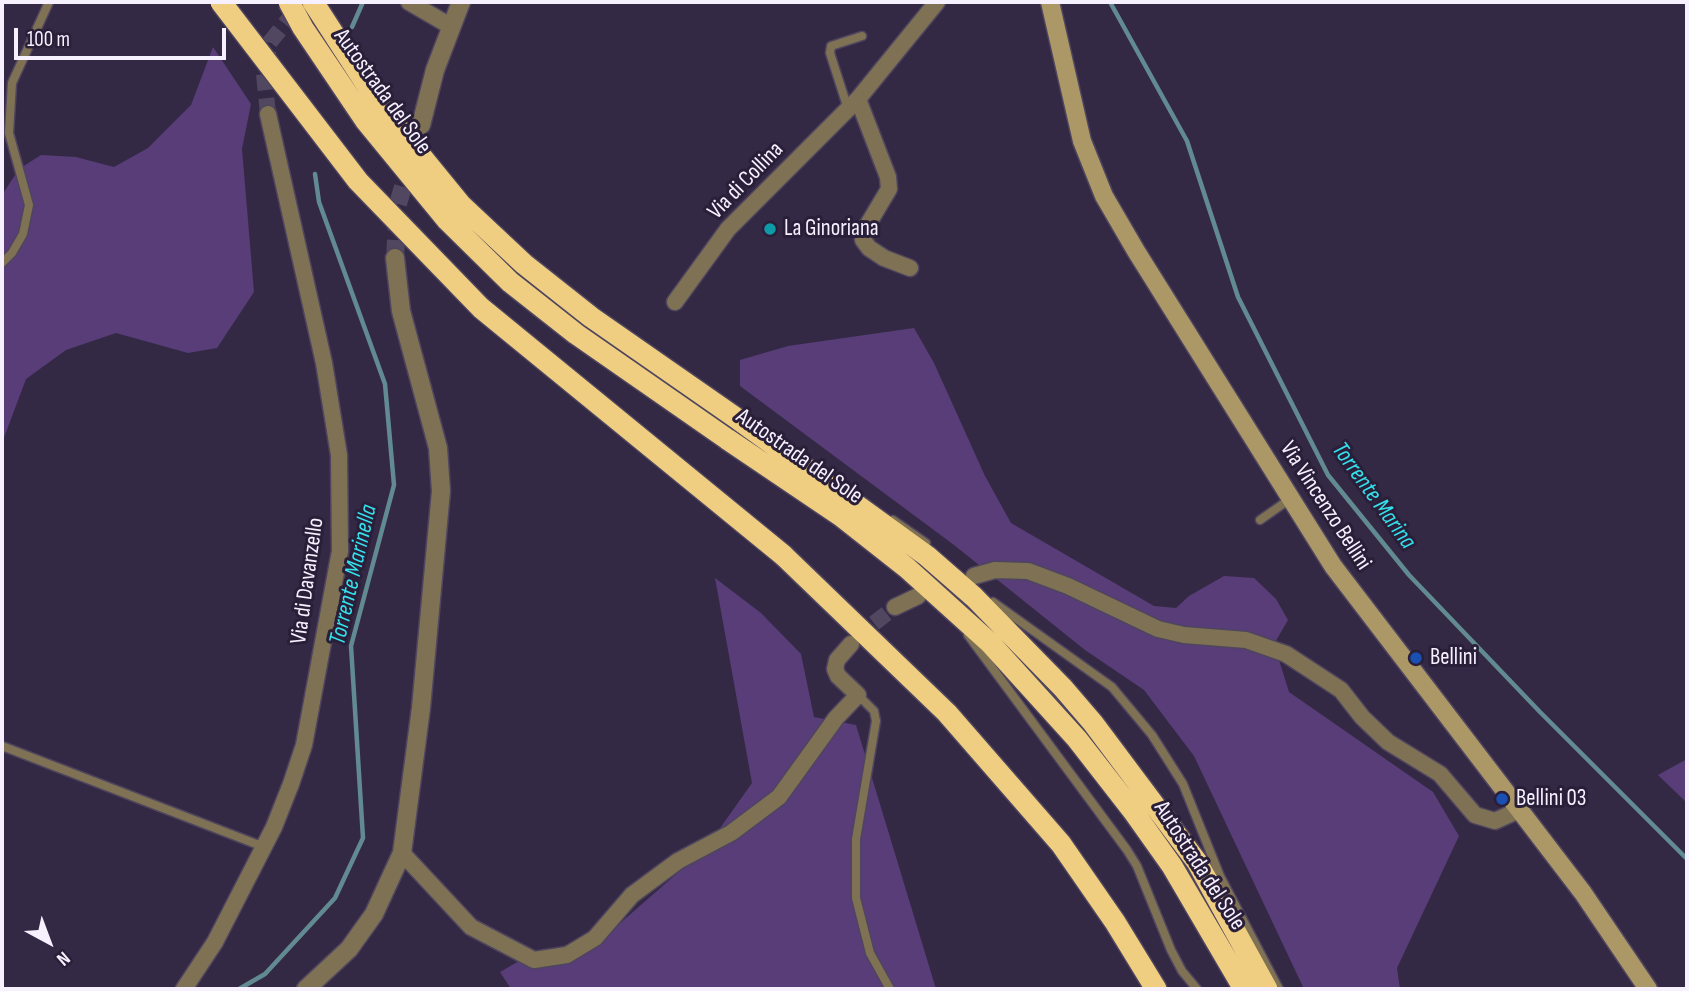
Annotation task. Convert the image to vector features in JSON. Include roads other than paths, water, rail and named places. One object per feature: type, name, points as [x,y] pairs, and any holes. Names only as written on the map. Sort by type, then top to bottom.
[{"type":"highway","points":[[221,2],[358,181],[481,308],[783,555],[947,713],[1052,834],[1115,922],[1156,989]]},
{"type":"highway","name":"Autostrada del Sole","points":[[289,2],[303,28],[365,120],[447,220],[510,282],[576,334],[841,516],[928,595],[990,643],[1133,811],[1172,866],[1244,989]]},
{"type":"highway","name":"Autostrada del Sole","points":[[313,2],[381,107],[461,205],[524,264],[591,317],[856,502],[927,556],[974,597],[1093,723],[1197,862],[1267,989]]},
{"type":"main road","name":"Via Vincenzo Bellini","points":[[1049,2],[1082,141],[1104,196],[1333,566],[1583,893],[1648,989]]},
{"type":"street","points":[[409,2],[452,27]]},
{"type":"street","points":[[421,125],[435,70],[461,2]]},
{"type":"street","name":"Via di Collina","points":[[675,302],[728,229],[853,104],[937,2]]},
{"type":"street","points":[[853,104],[888,177],[889,189],[864,231],[863,240],[869,248],[884,258],[911,268]]},
{"type":"street","name":"Via di Davanzello","points":[[184,989],[202,965],[264,847],[291,784],[304,745],[340,551],[339,455],[324,363],[268,114]]},
{"type":"street","points":[[306,989],[349,949],[374,914],[402,853],[421,708],[441,491],[438,448],[401,311],[395,258]]},
{"type":"street","points":[[974,576],[995,570],[1028,571],[1068,586],[1158,629],[1184,635],[1247,640],[1286,654],[1341,690],[1388,742],[1440,774],[1475,815],[1495,821],[1520,810]]},
{"type":"street","points":[[895,607],[928,595]]},
{"type":"street","points":[[402,853],[471,927],[534,960],[567,955],[595,938],[642,888],[678,861],[731,833],[779,797],[836,718],[858,695],[838,676],[835,668],[837,660],[850,644]]},
{"type":"lane","points":[[2,263],[12,253],[23,234],[29,205],[9,133],[11,84],[49,2]]},
{"type":"lane","points":[[853,104],[830,53],[831,46],[862,36]]},
{"type":"lane","points":[[1260,520],[1290,499]]},
{"type":"lane","points":[[856,502],[906,527],[1006,614],[1083,664],[1125,699],[1169,758],[1183,785],[1220,876],[1279,989]]},
{"type":"lane","points":[[928,595],[1127,850],[1137,866],[1171,950],[1182,971],[1197,989]]},
{"type":"lane","points":[[858,695],[874,711],[876,721],[856,839],[856,898],[870,953],[890,989]]},
{"type":"lane","points":[[2,746],[264,847]]},
{"type":"waterway","name":"Torrente Marinella","points":[[352,27],[363,2]]},
{"type":"waterway","name":"Torrente Marina","points":[[1110,2],[1187,141],[1238,297],[1328,475],[1409,575],[1540,712],[1687,859]]},
{"type":"waterway","name":"Torrente Marinella","points":[[239,989],[265,974],[335,898],[363,838],[351,646],[394,485],[385,384],[319,202],[315,174]]},
{"type":"tunnel","points":[[268,114],[264,74],[270,42],[301,4]]},
{"type":"tunnel","points":[[395,258],[398,204],[421,125]]},
{"type":"tunnel","points":[[855,638],[895,607]]},
{"type":"place","name":"La Ginoriana","points":[[770,229]]},
{"type":"place","name":"Bellini","points":[[1416,658]]},
{"type":"place","name":"Bellini 03","points":[[1502,799]]}]
